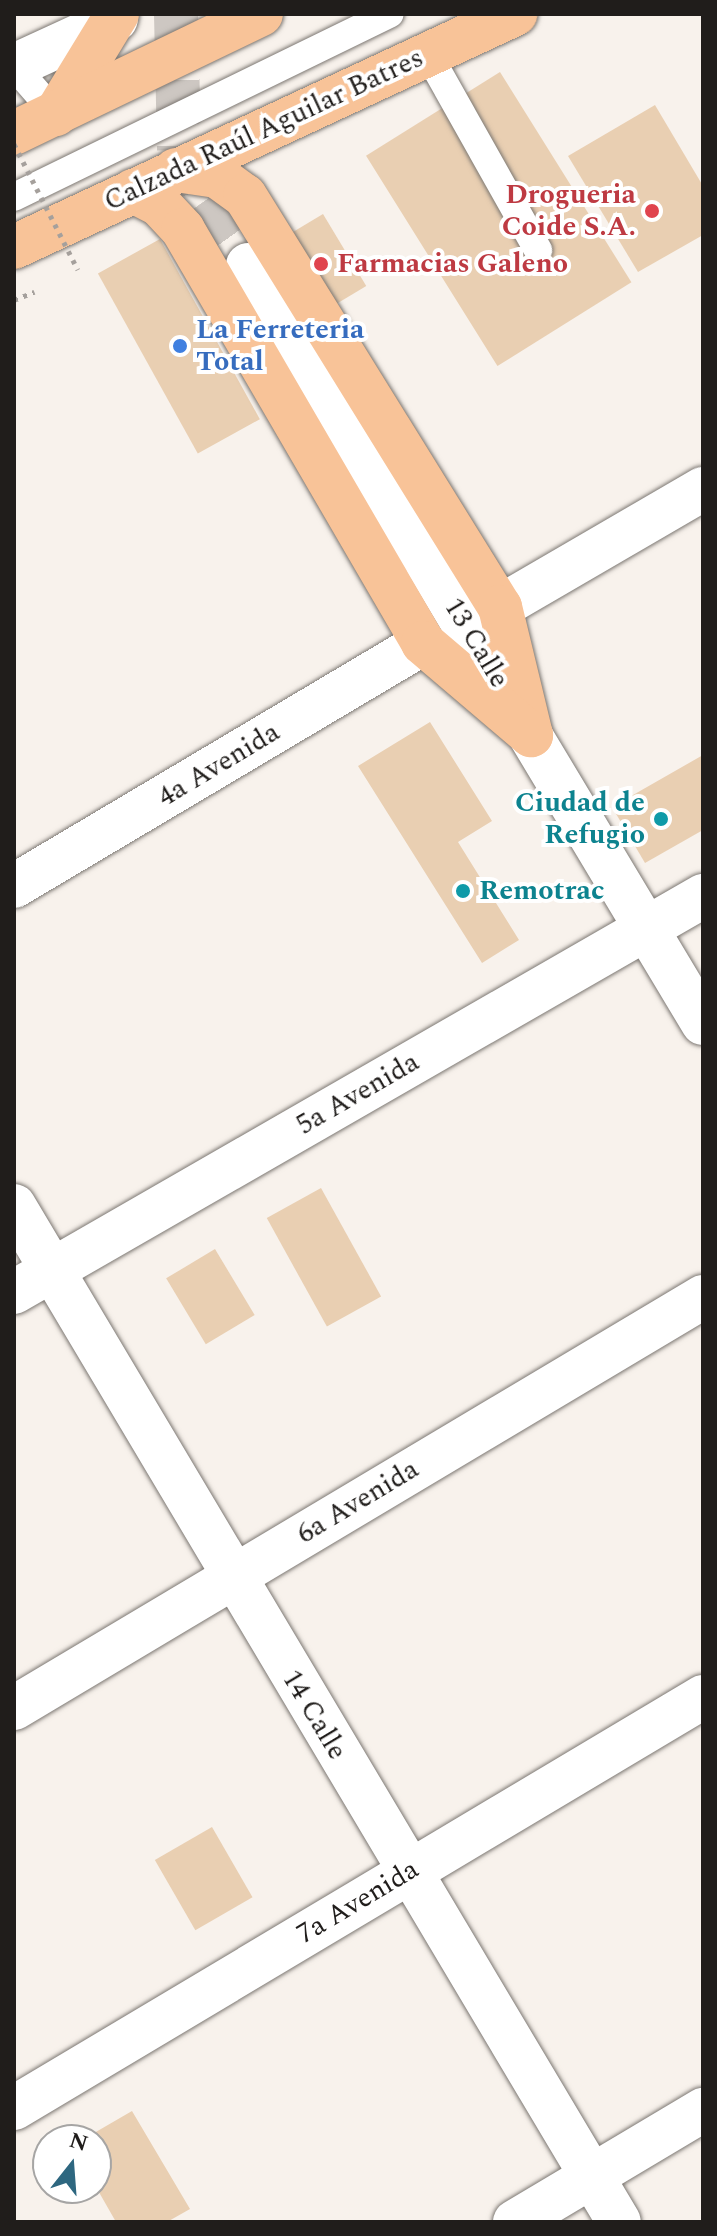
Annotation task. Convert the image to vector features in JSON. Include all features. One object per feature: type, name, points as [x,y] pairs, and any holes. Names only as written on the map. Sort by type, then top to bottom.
[{"type":"highway","points":[[14,133],[261,14]]},
{"type":"highway","name":"Calzada Raúl Aguilar Batres","points":[[14,247],[515,14]]},
{"type":"highway","points":[[56,114],[116,16]]},
{"type":"highway","points":[[176,170],[217,176],[245,196],[500,607],[531,735]]},
{"type":"highway","points":[[133,191],[159,204],[183,230],[423,643],[531,735]]},
{"type":"street","points":[[14,66],[116,16]]},
{"type":"street","name":"13 Calle","points":[[248,265],[703,1023]]},
{"type":"street","points":[[500,607],[703,489]]},
{"type":"street","name":"4a Avenida","points":[[14,886],[423,643]]},
{"type":"street","name":"5a Avenida","points":[[14,1292],[703,896]]},
{"type":"street","name":"14 Calle","points":[[14,1206],[407,1873],[619,2222]]},
{"type":"street","name":"6a Avenida","points":[[14,1708],[703,1297]]},
{"type":"street","name":"7a Avenida","points":[[14,2108],[703,1697]]},
{"type":"street","points":[[515,2222],[703,2110]]},
{"type":"lane","points":[[14,197],[390,14]]},
{"type":"lane","points":[[428,54],[538,250]]},
{"type":"lane","points":[[14,66],[56,114]]},
{"type":"path","points":[[14,144],[78,270]]},
{"type":"building","points":[[500,72],[631,282],[497,366],[366,156]]},
{"type":"building","name":"Drogueria Coide S.A.","points":[[655,105],[703,186],[703,235],[638,272],[568,156]]},
{"type":"building","name":"Farmacias Galeno","points":[[323,214],[366,286],[319,314],[276,242]]},
{"type":"building","name":"La Ferreteria Total","points":[[160,239],[260,419],[198,454],[98,273]]},
{"type":"building","name":"Remotrac","points":[[430,722],[492,821],[458,842],[519,940],[482,963],[358,766]]},
{"type":"building","name":"Ciudad de Refugio","points":[[703,755],[703,830],[645,863],[612,807]]},
{"type":"building","points":[[321,1188],[381,1296],[327,1327],[267,1218]]},
{"type":"building","points":[[215,1249],[255,1315],[206,1344],[166,1278]]},
{"type":"building","points":[[212,1827],[252,1897],[195,1930],[155,1860]]},
{"type":"building","points":[[132,2111],[190,2209],[167,2222],[116,2222],[106,2204],[112,2204],[112,2124],[110,2124]]},
{"type":"tunnel","points":[[176,14],[179,150],[203,202],[248,265]]},
{"type":"place","name":"Drogueria Coide S.A.","points":[[652,211]]},
{"type":"place","name":"Farmacias Galeno","points":[[321,264]]},
{"type":"place","name":"La Ferreteria Total","points":[[180,346]]},
{"type":"place","name":"Ciudad de Refugio","points":[[661,819]]},
{"type":"place","name":"Remotrac","points":[[463,891]]}]
